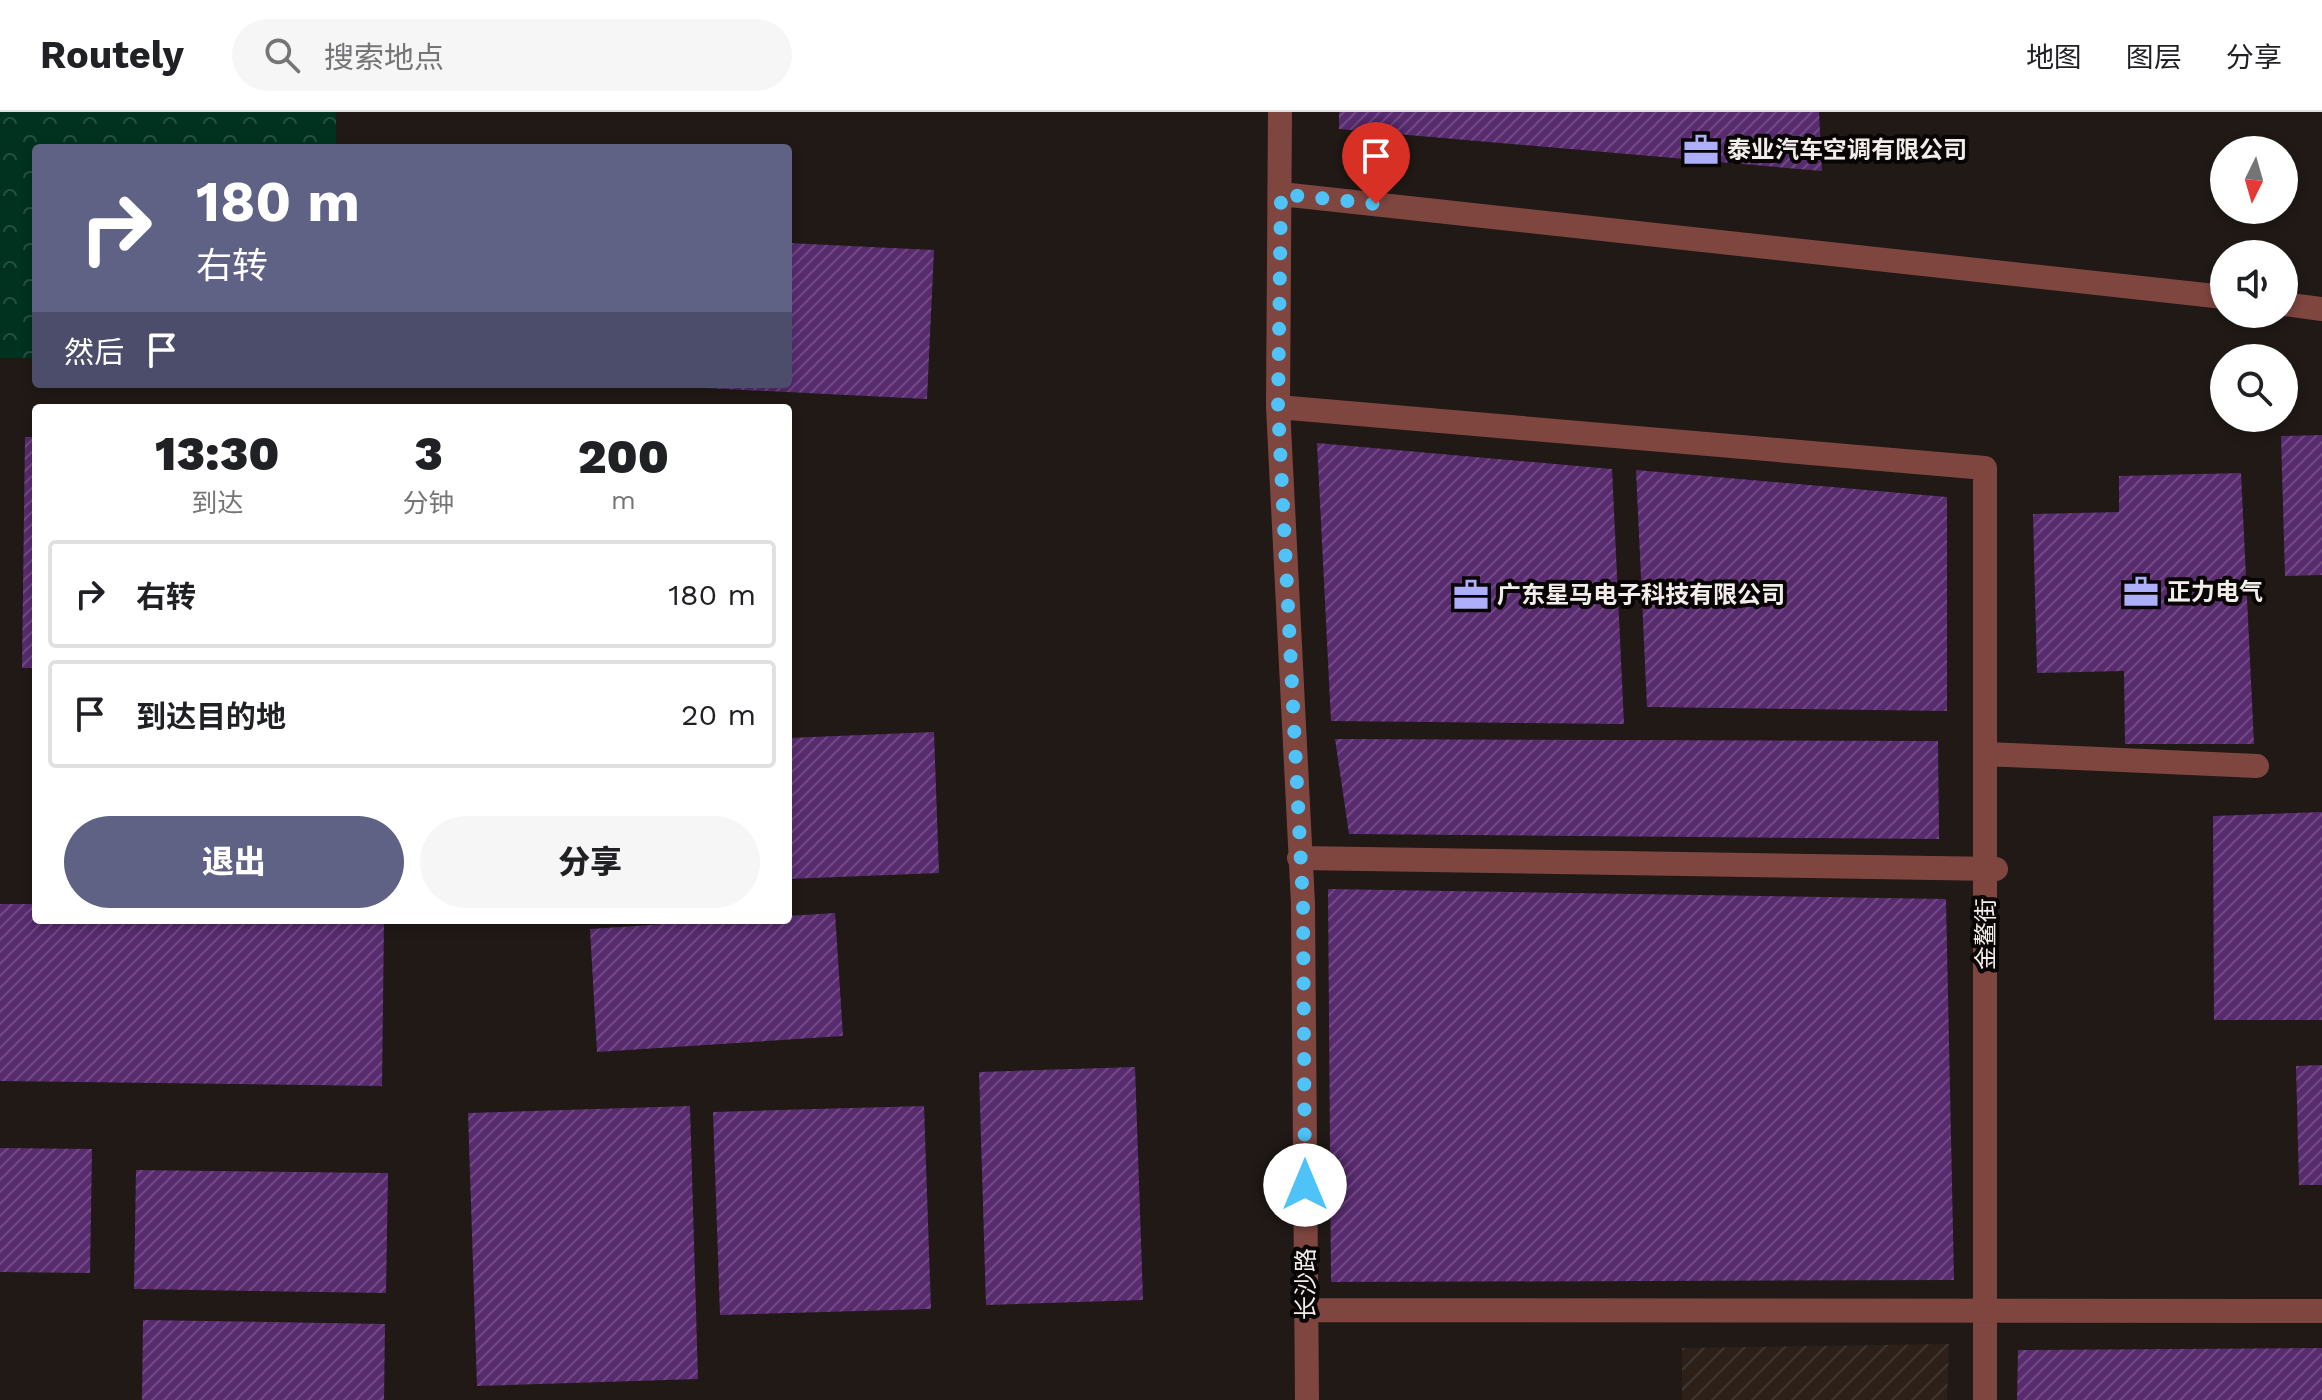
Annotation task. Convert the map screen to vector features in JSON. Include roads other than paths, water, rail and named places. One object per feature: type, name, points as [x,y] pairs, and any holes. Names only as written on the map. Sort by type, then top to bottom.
[{"type":"street","name":"长沙路","points":[[1280,112],[1278,407],[1303,904],[1307,1400]]},
{"type":"street","points":[[1281,194],[2210,295]]},
{"type":"street","points":[[2298,306],[2322,309]]},
{"type":"street","name":"金鳌街","points":[[1278,407],[1985,468],[1985,1400]]},
{"type":"street","points":[[1986,754],[2257,766]]},
{"type":"street","points":[[1299,858],[1996,869]]},
{"type":"street","points":[[1306,1310],[2322,1311]]},
{"type":"place","name":"泰业汽车空调有限公司","points":[[1701,150]]},
{"type":"place","name":"正力电气","points":[[2141,592]]},
{"type":"place","name":"广东星马电子科技有限公司","points":[[1471,595]]}]
